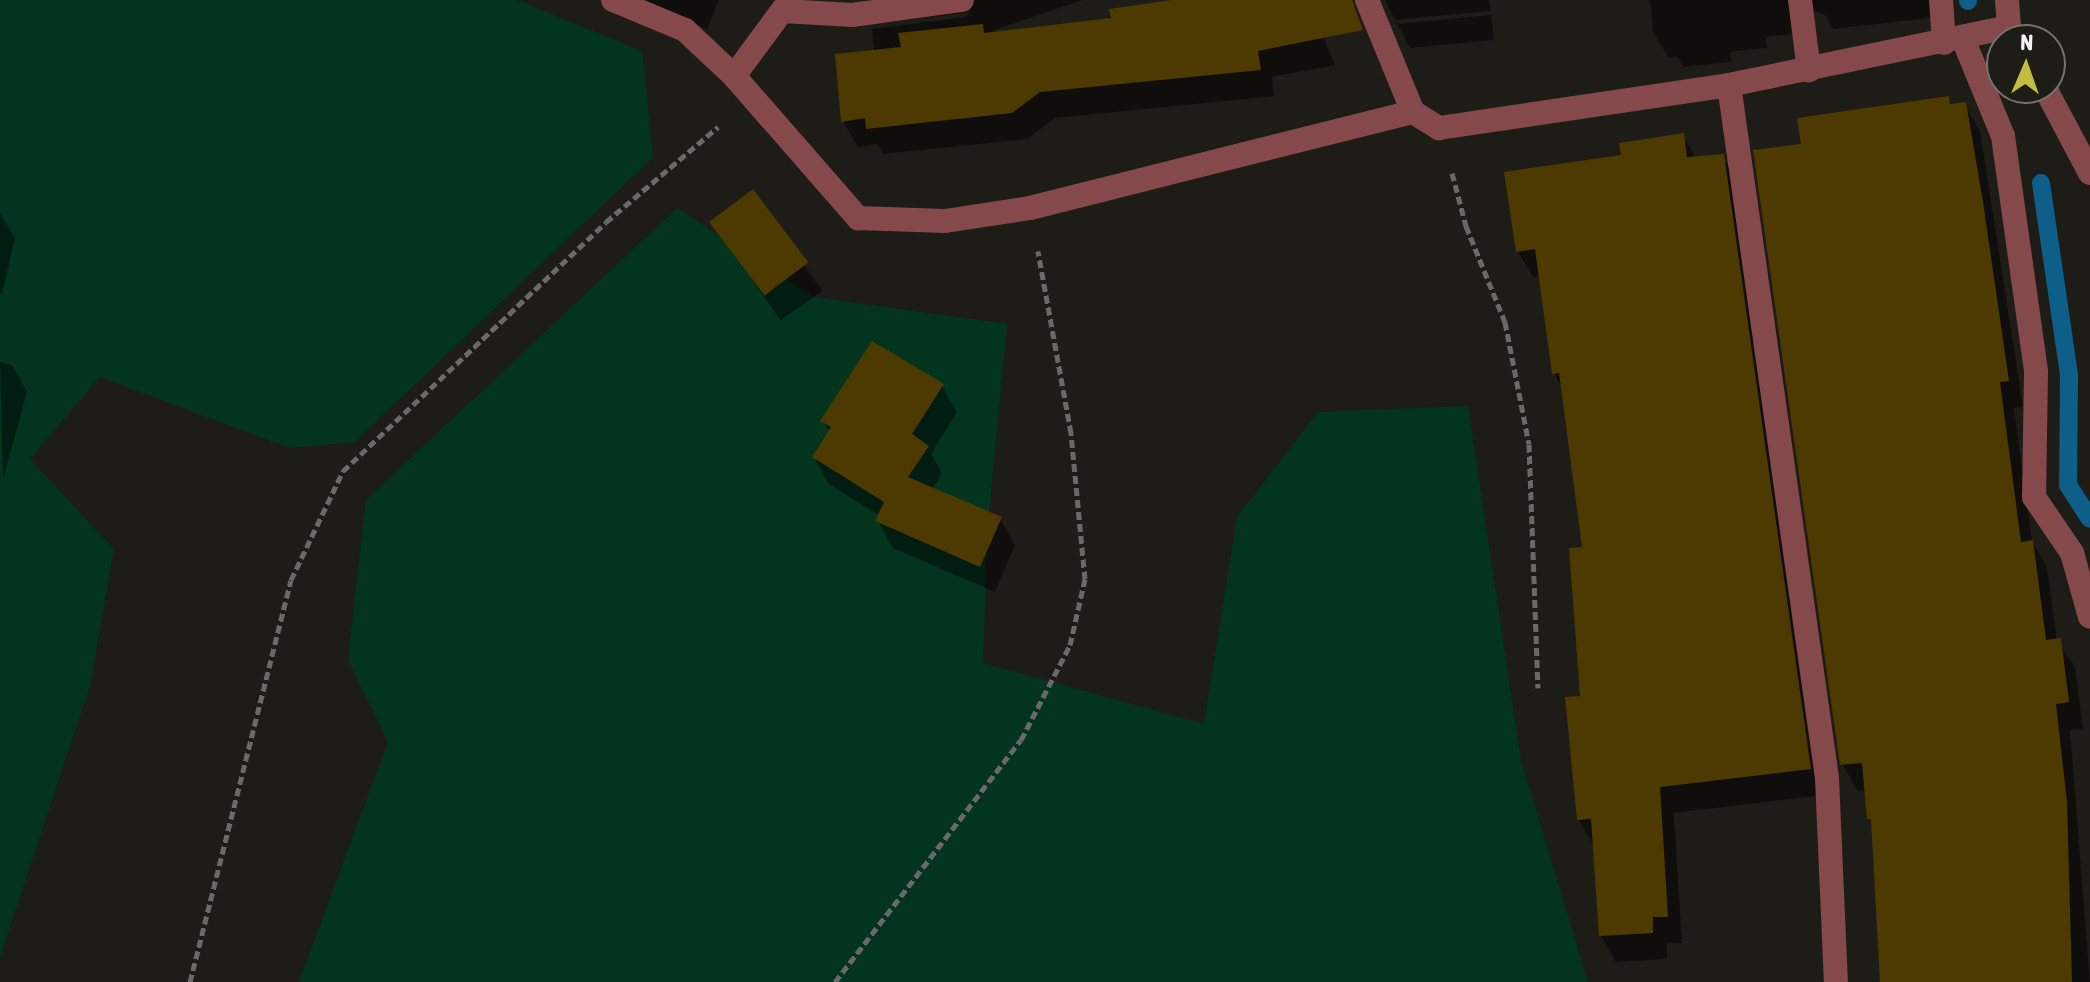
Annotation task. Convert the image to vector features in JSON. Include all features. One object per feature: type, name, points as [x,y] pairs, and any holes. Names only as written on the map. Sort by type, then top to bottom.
[{"type":"street","points":[[613,0],[685,30],[734,76],[858,218],[945,221],[1030,208],[1413,112]]},
{"type":"street","points":[[734,76],[787,5],[852,15],[962,0]]},
{"type":"street","points":[[1367,0],[1413,112],[1439,128],[1729,85],[1986,37]]},
{"type":"street","points":[[1800,0],[1809,70]]},
{"type":"street","points":[[1941,0],[1954,41],[2003,136],[2036,372],[2034,497],[2072,553],[2090,617]]},
{"type":"street","points":[[2007,0],[2011,24]]},
{"type":"street","points":[[1729,85],[1827,778],[1836,982]]},
{"type":"street","points":[[2055,104],[2089,162],[2090,173]]},
{"type":"path","points":[[190,982],[291,580],[343,471],[606,222],[752,98]]},
{"type":"path","points":[[1439,128],[1466,226],[1505,322],[1529,444],[1538,688]]},
{"type":"path","points":[[835,982],[1021,740],[1070,645],[1085,579],[1071,433],[1030,208]]},
{"type":"green space","points":[[0,0],[517,0],[642,51],[653,157],[355,442],[289,448],[100,377],[30,459],[114,549],[90,686],[0,957]]},
{"type":"green space","points":[[677,208],[814,297],[1007,324],[987,534],[983,663],[1204,724],[1237,517],[1318,412],[1468,406],[1521,761],[1588,982],[299,982],[388,742],[348,660],[366,500]]},
{"type":"building","points":[[1172,0],[1352,0],[1363,30],[1258,51],[1261,70],[1040,92],[1012,113],[866,129],[865,118],[841,122],[835,54],[901,47],[898,33],[983,24],[984,33],[1111,18],[1109,9]]},
{"type":"building","points":[[1949,96],[1950,104],[1966,102],[1983,202],[2009,381],[2000,382],[2021,542],[2033,540],[2046,640],[2061,638],[2069,702],[2056,704],[2067,802],[2072,982],[1880,982],[1871,819],[1867,819],[1862,763],[1840,765],[1753,150],[1801,144],[1797,118]]},
{"type":"building","points":[[1684,133],[1687,157],[1724,154],[1811,769],[1660,787],[1668,917],[1653,917],[1653,933],[1599,936],[1591,819],[1577,820],[1565,697],[1580,696],[1569,548],[1582,547],[1559,373],[1552,374],[1535,249],[1516,252],[1504,172],[1621,155],[1619,143]]},
{"type":"building","points":[[753,189],[808,262],[764,296],[709,222]]},
{"type":"building","points":[[872,341],[944,384],[912,434],[929,446],[908,477],[1002,517],[980,567],[875,521],[884,502],[812,457],[831,427],[820,421]]},
{"type":"waterway","points":[[2041,183],[2069,374],[2068,485],[2090,519]]}]
